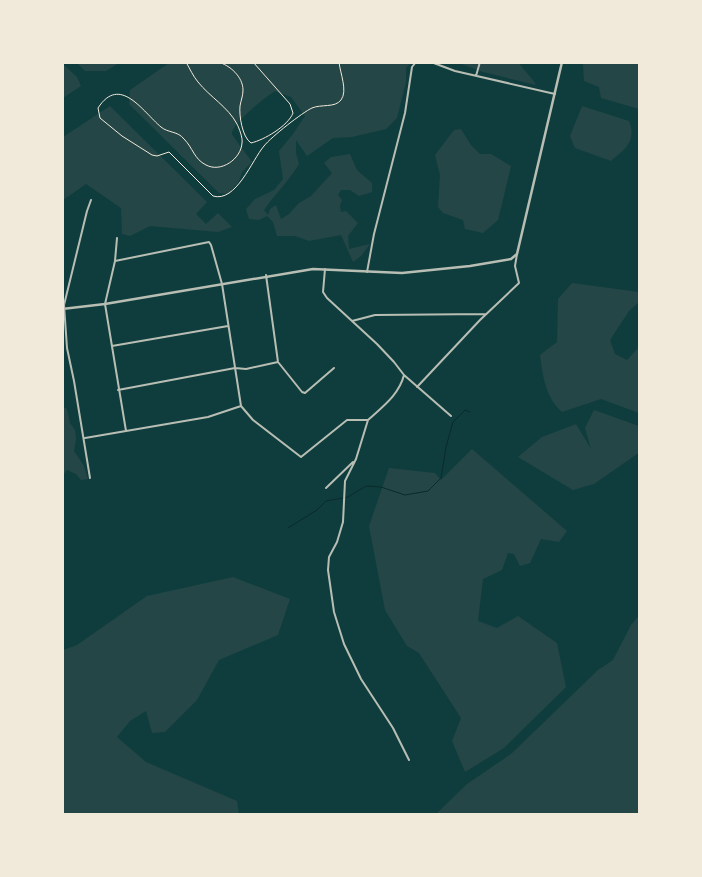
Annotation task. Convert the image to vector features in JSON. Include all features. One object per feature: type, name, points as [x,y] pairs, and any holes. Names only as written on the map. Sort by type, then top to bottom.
[{"type":"street","points":[[367,272],[374,234],[404,113],[412,67],[416,62]]},
{"type":"street","points":[[431,62],[455,71],[555,94]]},
{"type":"street","points":[[476,76],[480,62]]},
{"type":"street","points":[[417,387],[519,282],[516,266],[517,254],[562,62]]},
{"type":"street","points":[[90,478],[66,348],[64,305],[91,200]]},
{"type":"street","points":[[117,238],[115,261],[105,304],[126,431]]},
{"type":"street","points":[[115,261],[209,242],[222,284],[241,406],[252,420],[301,457],[347,420],[368,420]]},
{"type":"street","points":[[64,310],[313,269],[402,273],[470,266],[511,259],[517,254]]},
{"type":"street","points":[[325,269],[323,292],[333,306],[352,320],[394,362],[404,375],[451,416]]},
{"type":"street","points":[[266,276],[278,362],[302,392],[305,392],[334,368]]},
{"type":"street","points":[[352,320],[375,315],[486,314]]},
{"type":"street","points":[[112,346],[228,326]]},
{"type":"street","points":[[118,390],[235,368],[246,369],[278,362]]},
{"type":"street","points":[[404,375],[402,384],[397,392],[368,420],[356,459],[345,481],[343,522],[337,542],[329,557],[328,570],[334,612],[344,644],[361,679],[393,728],[409,760]]},
{"type":"street","points":[[84,438],[208,417],[241,406]]},
{"type":"street","points":[[326,488],[356,459]]},
{"type":"path","points":[[186,62],[198,83],[220,103],[237,124],[242,142],[239,153],[231,162],[220,167],[204,164],[194,156],[183,137],[161,126],[132,99],[122,94],[111,96],[102,103],[98,108],[100,118],[122,136],[152,155],[157,156],[169,152],[214,196],[220,198],[231,192],[265,145],[317,106],[339,102],[344,93],[339,62]]},
{"type":"path","points":[[218,62],[230,67],[238,76],[243,87],[240,106],[241,115],[245,137],[251,143],[269,136],[290,120],[293,113],[290,104],[253,62]]},
{"type":"shaded area","points":[[62,63],[77,77],[81,86],[63,98]]},
{"type":"shaded area","points":[[77,63],[119,63],[106,71],[85,71]]},
{"type":"shaded area","points":[[169,63],[411,63],[406,68],[406,82],[397,118],[386,129],[352,137],[333,138],[307,156],[296,140],[296,153],[299,164],[264,210],[268,215],[270,209],[276,205],[281,219],[289,214],[299,203],[311,196],[332,173],[324,163],[331,157],[350,154],[357,170],[372,183],[372,192],[359,196],[350,190],[341,190],[338,195],[342,200],[341,212],[346,211],[358,223],[348,236],[349,249],[370,244],[361,256],[353,262],[341,235],[309,241],[295,236],[277,236],[273,222],[267,216],[259,220],[249,219],[246,209],[255,199],[274,190],[283,179],[279,151],[305,116],[291,97],[275,91],[250,111],[233,129],[232,134],[252,162],[242,172],[239,181],[229,194],[219,193],[129,104],[130,90]]},
{"type":"shaded area","points":[[459,63],[519,63],[536,85],[483,72]]},
{"type":"shaded area","points":[[583,63],[639,63],[639,109],[601,98],[599,87],[584,81]]},
{"type":"shaded area","points":[[110,106],[207,202],[196,214],[206,224],[218,213],[232,227],[218,232],[150,226],[130,236],[122,234],[121,208],[86,184],[63,200],[63,137]]},
{"type":"shaded area","points":[[582,106],[629,121],[632,134],[631,139],[625,148],[611,161],[575,148],[570,136]]},
{"type":"shaded area","points":[[461,129],[471,145],[480,154],[491,154],[511,166],[498,220],[483,233],[465,229],[463,220],[443,213],[438,207],[440,175],[435,155],[454,130]]},
{"type":"shaded area","points":[[572,283],[639,292],[639,302],[629,311],[610,340],[615,354],[627,360],[639,347],[639,413],[601,399],[562,412],[548,393],[540,355],[557,342],[558,299]]},
{"type":"shaded area","points":[[63,407],[67,409],[70,423],[75,430],[74,451],[84,466],[88,479],[81,480],[76,474],[67,470],[63,475]]},
{"type":"shaded area","points":[[594,410],[639,426],[640,452],[594,484],[573,490],[518,457],[542,437],[576,424],[591,449],[585,428]]},
{"type":"shaded area","points":[[472,449],[567,531],[559,542],[541,539],[530,563],[520,566],[514,554],[508,553],[502,570],[483,579],[478,621],[497,628],[518,616],[557,643],[566,687],[504,748],[465,772],[452,741],[461,718],[419,653],[407,646],[385,610],[369,526],[389,468],[435,473],[441,480]]},
{"type":"shaded area","points":[[233,577],[290,599],[278,635],[219,660],[197,700],[165,732],[152,733],[146,711],[130,721],[117,737],[146,762],[237,801],[239,814],[63,814],[63,650],[77,645],[147,596]]},
{"type":"shaded area","points":[[639,616],[639,814],[436,814],[467,784],[511,754],[598,670],[613,660],[631,625]]},
{"type":"waterway","points":[[288,528],[317,510],[326,501],[348,497],[366,486],[381,487],[405,495],[428,491],[441,478],[446,447],[453,422],[465,410],[470,412]]}]
